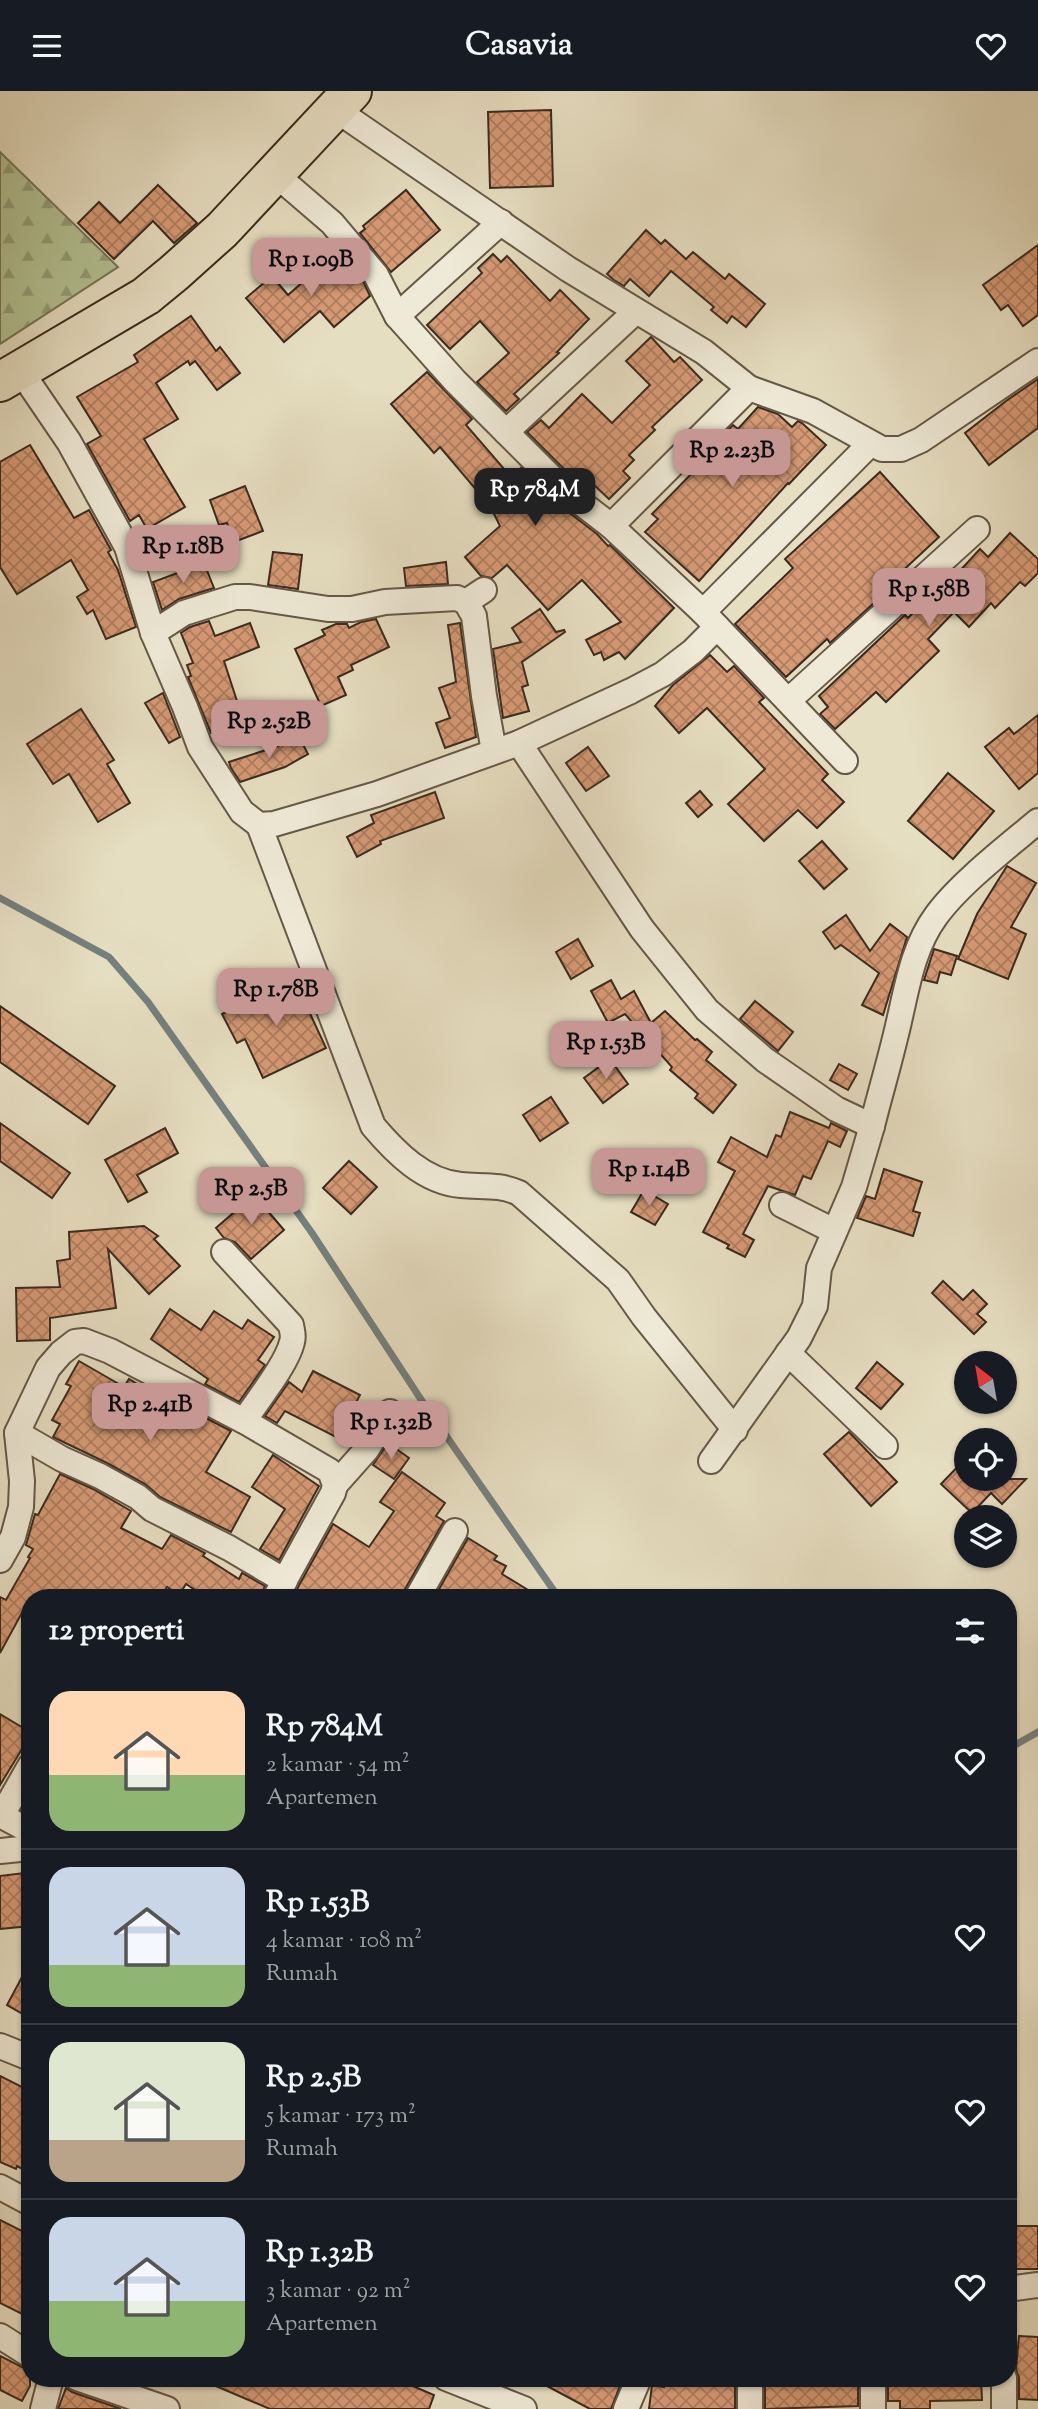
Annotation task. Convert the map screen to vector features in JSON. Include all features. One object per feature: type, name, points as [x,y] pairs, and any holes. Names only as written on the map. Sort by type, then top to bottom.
[{"type":"highway","points":[[10,376],[146,296],[222,230],[343,100]]},
{"type":"street","points":[[343,100],[501,222],[568,268],[704,352],[749,388],[813,411],[882,449],[901,449],[921,440],[1038,361]]},
{"type":"street","points":[[275,174],[332,223],[376,275],[397,316],[455,380],[563,489],[611,526],[710,620],[845,761]]},
{"type":"street","points":[[397,316],[501,222]]},
{"type":"street","points":[[506,432],[636,311]]},
{"type":"street","points":[[10,376],[69,442],[127,547],[153,633],[200,747],[217,777],[243,812],[260,825],[373,1126],[390,1146],[437,1180],[458,1185],[509,1188],[519,1193],[618,1280],[644,1317],[735,1430]]},
{"type":"street","points":[[611,526],[749,388]]},
{"type":"street","points":[[260,825],[274,824],[377,794],[519,743],[663,674],[693,651],[710,620],[870,444]]},
{"type":"street","points":[[789,700],[978,529]]},
{"type":"street","points":[[153,633],[184,613],[235,597],[328,609],[352,609],[385,602],[475,596],[474,616],[494,751]]},
{"type":"street","points":[[519,743],[642,929],[706,1010],[765,1060],[836,1109],[872,1126]]},
{"type":"street","points":[[711,1461],[788,1353],[815,1306],[819,1268],[854,1187],[912,964],[923,938],[936,916],[952,898],[1038,821]]},
{"type":"street","points":[[782,1205],[834,1231]]},
{"type":"street","points":[[224,1252],[291,1325],[293,1335],[292,1345],[280,1367],[244,1421]]},
{"type":"street","points":[[0,1560],[13,1537],[21,1507],[22,1481],[17,1433],[48,1368],[75,1342],[85,1341],[110,1351],[244,1421],[322,1465],[330,1471],[335,1485]]},
{"type":"street","points":[[788,1353],[885,1447]]},
{"type":"street","points":[[17,1433],[138,1497],[152,1509],[229,1548],[280,1589],[335,1485],[367,1449],[390,1412]]},
{"type":"street","points":[[422,1589],[455,1531]]},
{"type":"street","points":[[21,1781],[1,1815],[21,1826]]},
{"type":"street","points":[[0,1851],[21,1849]]},
{"type":"street","points":[[0,2046],[21,2054]]},
{"type":"street","points":[[0,2187],[21,2198]]},
{"type":"street","points":[[1017,2288],[1038,2285]]},
{"type":"street","points":[[0,2336],[21,2349]]},
{"type":"street","points":[[43,2409],[49,2387]]},
{"type":"street","points":[[103,2387],[167,2409]]},
{"type":"street","points":[[469,2387],[524,2409]]},
{"type":"street","points":[[626,2409],[635,2387]]},
{"type":"street","points":[[750,2387],[750,2409]]},
{"type":"street","points":[[873,2387],[873,2409]]},
{"type":"street","points":[[1004,2387],[1004,2409]]},
{"type":"green space","points":[[0,152],[118,267],[0,344]]},
{"type":"building","points":[[551,110],[553,186],[490,188],[488,112]]},
{"type":"building","points":[[158,185],[197,223],[174,243],[153,221],[114,259],[78,223],[99,202],[120,223]]},
{"type":"building","points":[[406,190],[440,230],[391,272],[360,233],[365,229],[363,226]]},
{"type":"building","points":[[646,230],[661,244],[665,240],[686,259],[693,252],[725,279],[729,274],[765,304],[746,327],[732,316],[727,323],[711,310],[714,307],[671,271],[649,296],[630,279],[624,286],[614,280],[607,274]]},
{"type":"building","points":[[1038,245],[1038,315],[1023,326],[1008,305],[1001,310],[983,285]]},
{"type":"building","points":[[337,252],[364,283],[370,296],[334,327],[320,311],[284,342],[246,298],[272,276],[288,295]]},
{"type":"building","points":[[493,254],[501,262],[507,256],[550,301],[560,290],[589,319],[557,352],[559,353],[514,394],[519,399],[506,411],[477,382],[509,353],[480,321],[450,349],[427,325],[482,273],[478,268]]},
{"type":"building","points":[[191,316],[216,351],[220,347],[240,373],[217,390],[195,361],[190,365],[188,361],[156,383],[178,419],[144,439],[185,507],[147,529],[139,515],[130,521],[87,444],[101,436],[77,397],[138,362],[134,355]]},
{"type":"building","points":[[651,337],[674,362],[680,357],[702,380],[652,427],[655,430],[629,455],[634,460],[623,471],[630,478],[609,499],[594,485],[589,490],[573,478],[527,432],[541,420],[549,428],[582,394],[612,423],[650,385],[626,361]]},
{"type":"building","points":[[427,372],[472,419],[466,425],[511,477],[521,468],[554,501],[610,545],[674,608],[625,659],[619,652],[604,660],[601,652],[594,655],[586,640],[621,622],[582,580],[548,610],[507,565],[492,578],[481,576],[465,557],[500,526],[490,506],[440,447],[434,453],[391,404]]},
{"type":"building","points":[[1038,379],[1038,428],[989,465],[965,433]]},
{"type":"building","points":[[758,407],[778,414],[792,427],[798,421],[802,423],[826,445],[699,581],[645,532],[658,519],[652,514],[703,462],[699,459],[733,425],[738,429]]},
{"type":"building","points":[[30,445],[74,518],[89,510],[111,550],[108,552],[118,570],[136,627],[106,639],[93,610],[87,614],[77,597],[88,590],[71,560],[17,594],[0,567],[0,462]]},
{"type":"building","points":[[880,472],[939,537],[882,590],[885,593],[830,643],[827,639],[786,677],[735,624],[793,568],[785,559]]},
{"type":"building","points":[[245,486],[263,531],[234,542],[227,523],[219,525],[210,500]]},
{"type":"building","points":[[1010,533],[1038,559],[1038,573],[1025,586],[1020,582],[995,608],[991,603],[969,627],[954,612],[928,639],[939,651],[886,702],[876,692],[835,729],[820,714],[828,707],[819,696],[905,615],[908,618],[954,570],[957,574],[980,549],[988,557]]},
{"type":"building","points":[[273,552],[302,555],[298,589],[268,585]]},
{"type":"building","points":[[446,562],[448,584],[406,586],[404,568]]},
{"type":"building","points":[[204,563],[214,588],[179,599],[162,610],[153,582]]},
{"type":"building","points":[[540,609],[556,632],[565,632],[522,662],[528,685],[522,687],[529,711],[503,718],[493,649],[521,642],[512,628]]},
{"type":"building","points":[[376,619],[389,647],[351,665],[353,670],[338,677],[346,695],[321,706],[295,649],[325,635],[322,630],[336,624],[347,624],[349,628]]},
{"type":"building","points":[[209,621],[215,636],[250,623],[259,647],[224,661],[237,701],[227,704],[233,726],[211,733],[188,677],[191,676],[187,665],[193,663],[181,633]]},
{"type":"building","points":[[460,623],[476,737],[445,748],[436,723],[450,718],[439,688],[456,682],[448,625]]},
{"type":"building","points":[[710,655],[727,672],[734,666],[764,698],[759,702],[828,774],[822,780],[844,802],[817,828],[798,810],[764,841],[728,804],[765,769],[707,708],[679,733],[655,706],[673,685]]},
{"type":"building","points":[[163,693],[180,737],[169,743],[145,703]]},
{"type":"building","points":[[81,709],[114,760],[107,764],[130,803],[98,822],[69,774],[53,784],[27,744]]},
{"type":"building","points":[[1038,715],[1038,773],[1019,789],[985,747],[1009,728],[1014,734]]},
{"type":"building","points":[[298,735],[308,754],[285,767],[240,782],[231,768],[229,762],[278,746]]},
{"type":"building","points":[[588,747],[609,776],[586,791],[566,763]]},
{"type":"building","points":[[948,773],[994,811],[953,859],[908,821]]},
{"type":"building","points":[[700,791],[712,805],[698,817],[686,803]]},
{"type":"building","points":[[435,792],[444,818],[380,841],[381,844],[357,857],[347,837],[374,823],[371,815]]},
{"type":"building","points":[[822,841],[847,869],[824,889],[799,861]]},
{"type":"building","points":[[1007,866],[1036,883],[1011,927],[1026,934],[1008,979],[958,959],[977,914]]},
{"type":"building","points":[[846,915],[870,951],[890,924],[907,937],[883,1015],[862,1005],[879,973],[841,945],[835,949],[823,932]]},
{"type":"building","points":[[578,939],[593,966],[571,979],[556,952]]},
{"type":"building","points":[[934,949],[957,956],[951,975],[940,972],[937,983],[924,980]]},
{"type":"building","points":[[295,977],[310,1006],[307,1007],[326,1048],[263,1078],[245,1039],[237,1043],[222,1014]]},
{"type":"building","points":[[611,980],[621,999],[634,991],[651,1023],[665,1011],[695,1040],[712,1052],[706,1060],[736,1085],[713,1113],[695,1098],[698,1094],[670,1070],[672,1067],[625,1014],[608,1023],[591,991]]},
{"type":"building","points":[[755,1001],[793,1032],[778,1051],[740,1019]]},
{"type":"building","points":[[0,1006],[115,1086],[88,1124],[0,1062]]},
{"type":"building","points":[[610,1059],[628,1084],[603,1103],[584,1078]]},
{"type":"building","points":[[839,1064],[857,1074],[848,1090],[830,1080]]},
{"type":"building","points":[[551,1097],[568,1123],[540,1141],[523,1115]]},
{"type":"building","points":[[790,1112],[829,1128],[831,1123],[847,1131],[840,1147],[828,1141],[811,1179],[803,1176],[795,1195],[768,1186],[743,1234],[754,1240],[745,1257],[727,1248],[729,1245],[703,1232],[735,1171],[718,1162],[731,1137],[767,1157],[776,1135],[781,1137]]},
{"type":"building","points":[[0,1123],[70,1173],[52,1198],[0,1161]]},
{"type":"building","points":[[165,1128],[178,1153],[137,1175],[147,1192],[128,1202],[105,1160]]},
{"type":"building","points":[[349,1161],[377,1187],[351,1214],[323,1188]]},
{"type":"building","points":[[884,1169],[922,1182],[913,1211],[920,1213],[913,1236],[857,1218],[866,1196],[875,1199]]},
{"type":"building","points":[[644,1190],[668,1204],[655,1225],[631,1212]]},
{"type":"building","points":[[254,1195],[284,1230],[251,1259],[235,1242],[224,1238],[216,1228]]},
{"type":"building","points":[[144,1226],[158,1236],[154,1239],[180,1266],[149,1294],[108,1249],[116,1308],[50,1318],[50,1340],[17,1341],[16,1288],[60,1287],[57,1261],[70,1259],[69,1232]]},
{"type":"building","points":[[943,1281],[963,1300],[973,1290],[987,1304],[977,1314],[986,1322],[974,1334],[932,1293]]},
{"type":"building","points":[[170,1309],[201,1330],[214,1311],[242,1329],[248,1320],[274,1337],[258,1360],[265,1365],[239,1402],[205,1384],[208,1379],[151,1339]]},
{"type":"building","points":[[79,1361],[124,1387],[129,1379],[153,1394],[154,1391],[231,1431],[206,1472],[250,1497],[231,1532],[160,1497],[145,1484],[53,1437],[60,1424],[52,1420],[71,1386],[66,1384]]},
{"type":"building","points":[[877,1362],[903,1384],[881,1409],[856,1388]]},
{"type":"building","points":[[313,1371],[360,1395],[338,1438],[285,1411],[277,1423],[265,1416],[289,1382],[302,1392]]},
{"type":"building","points":[[849,1432],[897,1482],[871,1506],[824,1454]]},
{"type":"building","points":[[388,1443],[409,1458],[394,1479],[373,1465]]},
{"type":"building","points":[[273,1455],[319,1486],[279,1560],[260,1549],[285,1509],[252,1487]]},
{"type":"building","points":[[954,1470],[954,1491],[1014,1491],[1002,1504],[991,1493],[980,1505],[963,1505],[941,1484]]},
{"type":"building","points":[[402,1472],[445,1503],[436,1516],[444,1521],[405,1589],[297,1589],[333,1524],[369,1547],[394,1511],[380,1502]]},
{"type":"building","points":[[60,1474],[131,1511],[121,1528],[162,1549],[171,1535],[205,1553],[203,1556],[239,1579],[242,1573],[265,1586],[264,1589],[194,1589],[186,1584],[183,1589],[21,1589],[21,1614],[0,1653],[0,1597],[6,1600],[30,1558],[28,1557],[33,1549],[26,1545],[35,1514],[38,1515]]},
{"type":"building","points":[[1017,1479],[1026,1479],[1017,1488]]},
{"type":"building","points":[[468,1538],[497,1556],[494,1560],[506,1566],[502,1574],[526,1589],[439,1589]]},
{"type":"building","points":[[0,1714],[21,1727],[21,1751],[0,1785]]},
{"type":"building","points":[[21,1873],[21,1927],[0,1929],[0,1876]]},
{"type":"building","points":[[21,1979],[21,2013],[7,2005]]},
{"type":"building","points":[[0,2076],[21,2086],[21,2168],[17,2166],[16,2169],[0,2162]]},
{"type":"building","points":[[0,2220],[21,2230],[21,2314],[0,2303]]},
{"type":"building","points":[[1017,2226],[1038,2226],[1038,2269],[1017,2269]]},
{"type":"building","points":[[1019,2336],[1038,2337],[1038,2400],[1019,2399]]},
{"type":"building","points":[[0,2356],[21,2366],[21,2387],[29,2387],[22,2401],[0,2390]]},
{"type":"building","points":[[218,2387],[415,2387],[434,2395],[429,2409],[270,2409]]},
{"type":"building","points":[[549,2387],[620,2387],[611,2409],[590,2409]]},
{"type":"building","points":[[652,2387],[735,2387],[735,2409],[649,2409]]},
{"type":"building","points":[[765,2387],[858,2387],[858,2406],[765,2409]]},
{"type":"building","points":[[888,2387],[981,2387],[982,2400],[930,2401],[930,2409],[900,2409],[900,2401],[888,2401]]},
{"type":"building","points":[[66,2388],[72,2392],[121,2409],[58,2409]]},
{"type":"waterway","points":[[0,898],[109,957],[148,1002],[312,1233],[424,1404],[553,1589]]},
{"type":"waterway","points":[[1017,1744],[1038,1732]]}]
